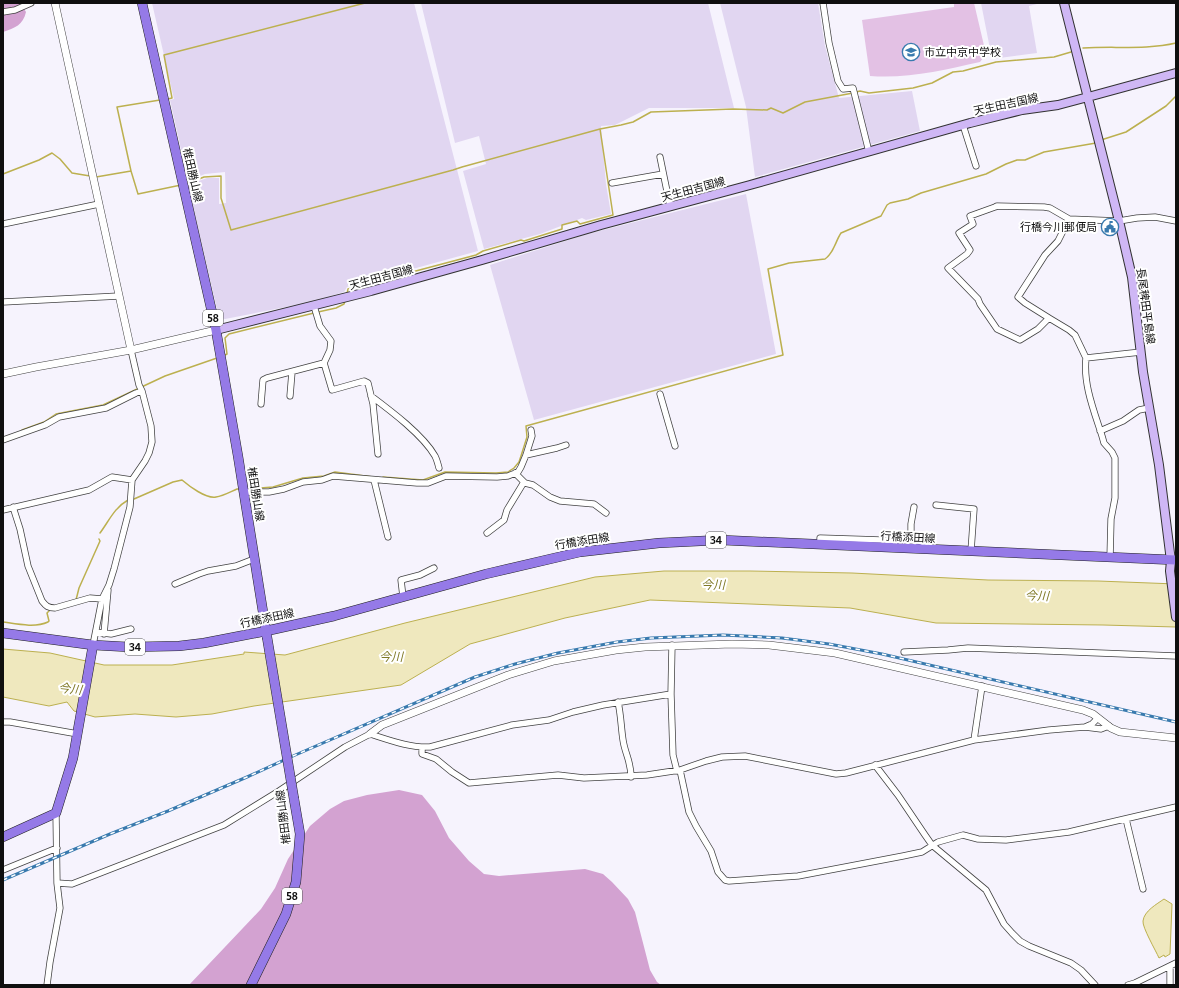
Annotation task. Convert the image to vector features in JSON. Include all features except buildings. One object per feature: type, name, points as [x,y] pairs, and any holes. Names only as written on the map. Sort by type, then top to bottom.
[{"type":"main road","name":"椎田勝山線","points":[[142,3],[216,330],[300,834],[296,882],[286,914],[251,985]]},
{"type":"main road","name":"長尾稗田平島線","points":[[1064,3],[1132,277],[1140,352],[1173,560],[1170,571],[1176,617]]},
{"type":"main road","name":"天生田吉国線","points":[[216,330],[314,306],[475,262],[601,225],[963,125],[1022,110],[1058,105],[1176,73]]},
{"type":"main road","name":"行橋添田線","points":[[3,633],[93,648],[180,646],[204,643],[266,634],[486,574],[580,552],[659,543],[721,540],[1173,560]]},
{"type":"main road","points":[[3,837],[56,813],[73,758],[93,648]]},
{"type":"street","points":[[3,12],[15,10],[31,3]]},
{"type":"street","points":[[55,3],[131,350],[151,426],[152,442],[149,453],[132,480],[130,506],[109,585],[104,634]]},
{"type":"street","points":[[823,3],[829,43],[838,81],[843,89],[853,88],[869,152]]},
{"type":"street","points":[[963,125],[976,166]]},
{"type":"street","points":[[660,157],[670,206]]},
{"type":"street","points":[[612,183],[664,174]]},
{"type":"street","points":[[3,224],[99,204]]},
{"type":"street","points":[[1048,318],[1038,329],[1020,340],[997,329],[978,299],[948,268],[970,250],[959,233],[973,224],[970,216],[997,206],[1044,207],[1050,208],[1069,219],[1119,221],[1156,217],[1176,221]]},
{"type":"street","points":[[1069,219],[1058,241],[1045,254],[1018,297],[1075,335],[1086,358],[1084,370],[1086,384],[1104,443],[1115,458],[1115,498],[1111,519],[1110,558]]},
{"type":"street","points":[[3,302],[119,296]]},
{"type":"street","points":[[314,306],[320,326],[331,341],[330,350],[324,363],[332,390],[364,381],[368,383],[378,454]]},
{"type":"street","points":[[3,374],[131,350],[216,330]]},
{"type":"street","points":[[1086,358],[1140,352]]},
{"type":"street","points":[[261,404],[263,380],[324,363]]},
{"type":"street","points":[[290,396],[292,372]]},
{"type":"street","points":[[3,440],[45,425],[59,417],[106,408],[136,393],[142,392]]},
{"type":"street","points":[[660,394],[675,446]]},
{"type":"street","points":[[371,396],[393,413],[424,442],[435,457],[439,468]]},
{"type":"street","points":[[1100,431],[1123,421],[1139,410],[1149,408]]},
{"type":"street","points":[[243,492],[269,492],[284,489],[303,482],[322,480],[333,476],[400,483],[428,483],[446,476],[508,476],[515,473],[521,467],[532,436],[530,430]]},
{"type":"street","points":[[526,455],[566,445]]},
{"type":"street","points":[[515,473],[524,482],[532,485],[550,497],[560,501],[594,504],[606,513]]},
{"type":"street","points":[[3,510],[89,490],[112,477],[132,480]]},
{"type":"street","points":[[374,480],[388,537]]},
{"type":"street","points":[[487,533],[504,520],[507,510],[524,482]]},
{"type":"street","points":[[936,505],[974,509],[971,552]]},
{"type":"street","points":[[13,507],[20,529],[28,566],[45,605],[54,608],[90,598],[102,599]]},
{"type":"street","points":[[911,541],[911,524],[914,507]]},
{"type":"street","points":[[820,544],[820,538],[918,541],[930,546],[931,550]]},
{"type":"street","points":[[175,584],[198,574],[236,566],[254,559]]},
{"type":"street","points":[[403,597],[401,580],[420,575],[434,568]]},
{"type":"street","points":[[93,648],[102,599],[109,585]]},
{"type":"street","points":[[96,632],[111,634],[131,629]]},
{"type":"street","points":[[57,883],[72,884],[224,824],[279,791],[345,747],[382,726],[508,675],[554,661],[616,650],[672,645],[732,644],[769,645],[835,653],[1083,710],[1093,714],[1120,732],[1176,738]]},
{"type":"street","points":[[672,645],[671,694],[673,755],[689,812],[711,851],[718,872],[725,880],[798,876],[922,852],[938,842],[963,835],[978,838],[1006,840],[1070,832],[1176,807]]},
{"type":"street","points":[[904,652],[968,648],[1176,656]]},
{"type":"street","points":[[974,740],[982,686]]},
{"type":"street","points":[[370,734],[391,741],[422,748],[430,747],[512,725],[549,720],[573,712],[618,702],[671,694]]},
{"type":"street","points":[[618,702],[621,714],[623,740],[629,759],[630,777]]},
{"type":"street","points":[[1084,727],[1092,724],[1098,718]]},
{"type":"street","points":[[3,722],[78,734]]},
{"type":"street","points":[[422,748],[422,754],[436,759],[452,772],[469,782],[558,775],[584,778],[630,777],[678,770],[706,760],[736,756],[744,756],[836,774],[846,773],[974,740],[1048,730],[1084,727],[1101,729],[1109,726]]},
{"type":"street","points":[[875,765],[898,795],[932,845],[986,890],[1004,924],[1012,933],[1020,941],[1071,963],[1081,970],[1095,985]]},
{"type":"street","points":[[47,985],[60,908],[57,883],[56,813]]},
{"type":"street","points":[[1126,819],[1144,889]]},
{"type":"street","points":[[3,870],[57,848]]},
{"type":"street","points":[[1128,985],[1135,983],[1176,962]]},
{"type":"street","points":[[1170,966],[1170,985]]},
{"type":"shaded area","points":[[3,3],[22,3],[21,4],[26,12],[21,23],[3,32]]},
{"type":"shaded area","points":[[152,3],[414,3],[478,251],[347,287],[344,292],[312,302],[225,319],[219,318],[188,185],[207,178],[219,178],[219,204],[226,203],[225,172],[205,174],[188,181],[170,100],[174,99]]},
{"type":"shaded area","points":[[421,3],[708,3],[734,108],[649,108],[615,125],[601,126],[606,184],[611,214],[586,220],[582,218],[540,234],[484,249],[463,171],[486,164],[479,136],[455,143]]},
{"type":"shaded area","points":[[720,3],[818,3],[825,46],[839,98],[912,91],[920,131],[755,177],[746,107]]},
{"type":"shaded area","name":"市立中京中学校","points":[[954,3],[974,3],[986,54],[980,62],[912,75],[884,77],[870,76],[862,20],[954,7]]},
{"type":"shaded area","points":[[981,3],[1041,3],[1029,6],[1037,53],[992,59]]},
{"type":"shaded area","points":[[746,194],[776,354],[534,420],[490,265],[587,234]]},
{"type":"shaded area","points":[[399,790],[422,795],[435,811],[449,838],[469,861],[484,874],[499,876],[585,869],[603,874],[628,899],[635,912],[650,970],[657,982],[661,985],[189,985],[261,909],[275,888],[288,859],[310,826],[330,809],[344,801],[367,795]]},
{"type":"water","name":"今川","points":[[664,571],[852,573],[988,580],[1098,581],[1176,584],[1176,627],[936,623],[850,608],[650,600],[565,618],[470,644],[401,685],[254,706],[212,714],[176,717],[135,714],[95,717],[74,711],[67,702],[49,706],[3,697],[3,649],[50,653],[104,665],[172,665],[244,654],[244,652],[285,655],[405,623],[595,577]]},
{"type":"water","points":[[1164,899],[1172,904],[1170,954],[1159,958],[1143,921],[1148,911]]},
{"type":"waterway","points":[[168,99],[172,98],[164,55],[365,3]]},
{"type":"waterway","points":[[1083,48],[1142,47],[1176,43]]},
{"type":"waterway","points":[[856,92],[860,91],[869,93],[913,88],[932,83],[953,72],[963,71],[996,62],[1054,57],[1071,52]]},
{"type":"waterway","points":[[186,184],[204,177],[221,176],[221,198],[231,230],[600,129],[633,122],[651,112],[733,109],[767,110],[771,108],[783,113],[805,102],[853,93]]},
{"type":"waterway","points":[[1101,140],[1126,132],[1166,106],[1176,96]]},
{"type":"waterway","points":[[96,177],[131,171],[117,107],[160,100]]},
{"type":"waterway","points":[[347,294],[348,289],[476,255],[483,251],[521,240],[524,241],[562,229],[562,225],[577,221],[580,224],[613,215],[600,129]]},
{"type":"waterway","points":[[383,477],[423,480],[445,472],[508,472],[519,462],[527,437],[526,426],[783,355],[768,269],[789,263],[825,259],[832,251],[841,233],[881,216],[887,205],[890,203],[908,199],[921,193],[986,174],[1006,164],[1017,160],[1025,160],[1044,152],[1096,143]]},
{"type":"waterway","points":[[3,174],[39,160],[52,153],[60,159],[72,173],[90,176]]},
{"type":"waterway","points":[[131,171],[138,194],[181,185]]},
{"type":"waterway","points":[[318,312],[336,308],[344,304],[345,301]]},
{"type":"waterway","points":[[225,355],[227,354],[225,338],[229,334],[314,313]]},
{"type":"waterway","points":[[22,430],[44,422],[56,414],[103,405],[165,376],[217,358]]},
{"type":"waterway","points":[[246,489],[273,487],[303,478],[324,476],[335,472],[373,477]]},
{"type":"waterway","points":[[134,499],[173,482],[182,480],[198,492],[212,497],[221,496],[240,489]]},
{"type":"waterway","points":[[100,533],[115,511],[128,500]]},
{"type":"waterway","points":[[76,600],[79,588],[100,541],[99,539]]},
{"type":"waterway","points":[[3,622],[26,625],[43,624],[49,621],[47,613],[49,611]]},
{"type":"railway","points":[[3,880],[168,811],[475,677],[515,664],[558,653],[617,642],[651,638],[723,635],[782,638],[829,644],[882,654],[1176,722]]},
{"type":"place","name":"市立中京中学校","points":[[911,52]]},
{"type":"place","name":"行橋今川郵便局","points":[[1110,227]]}]
